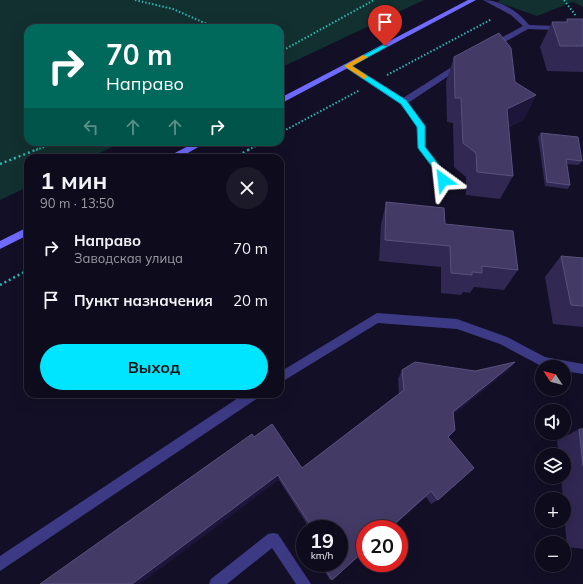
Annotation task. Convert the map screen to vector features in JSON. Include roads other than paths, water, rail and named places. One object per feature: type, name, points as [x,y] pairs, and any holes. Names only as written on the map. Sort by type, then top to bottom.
[{"type":"street","points":[[284,99],[473,0]]},
{"type":"street","points":[[180,154],[195,146]]},
{"type":"street","points":[[0,245],[24,233]]},
{"type":"lane","points":[[486,0],[521,18],[527,27]]},
{"type":"lane","points":[[487,50],[527,27],[583,29]]},
{"type":"lane","points":[[403,102],[466,62]]},
{"type":"lane","points":[[347,66],[403,102],[421,126],[422,148],[440,172],[443,180]]},
{"type":"lane","points":[[284,376],[377,318],[457,324],[503,340],[543,362],[583,369]]},
{"type":"lane","points":[[0,564],[248,398]]},
{"type":"lane","points":[[216,584],[273,539],[304,584]]}]
